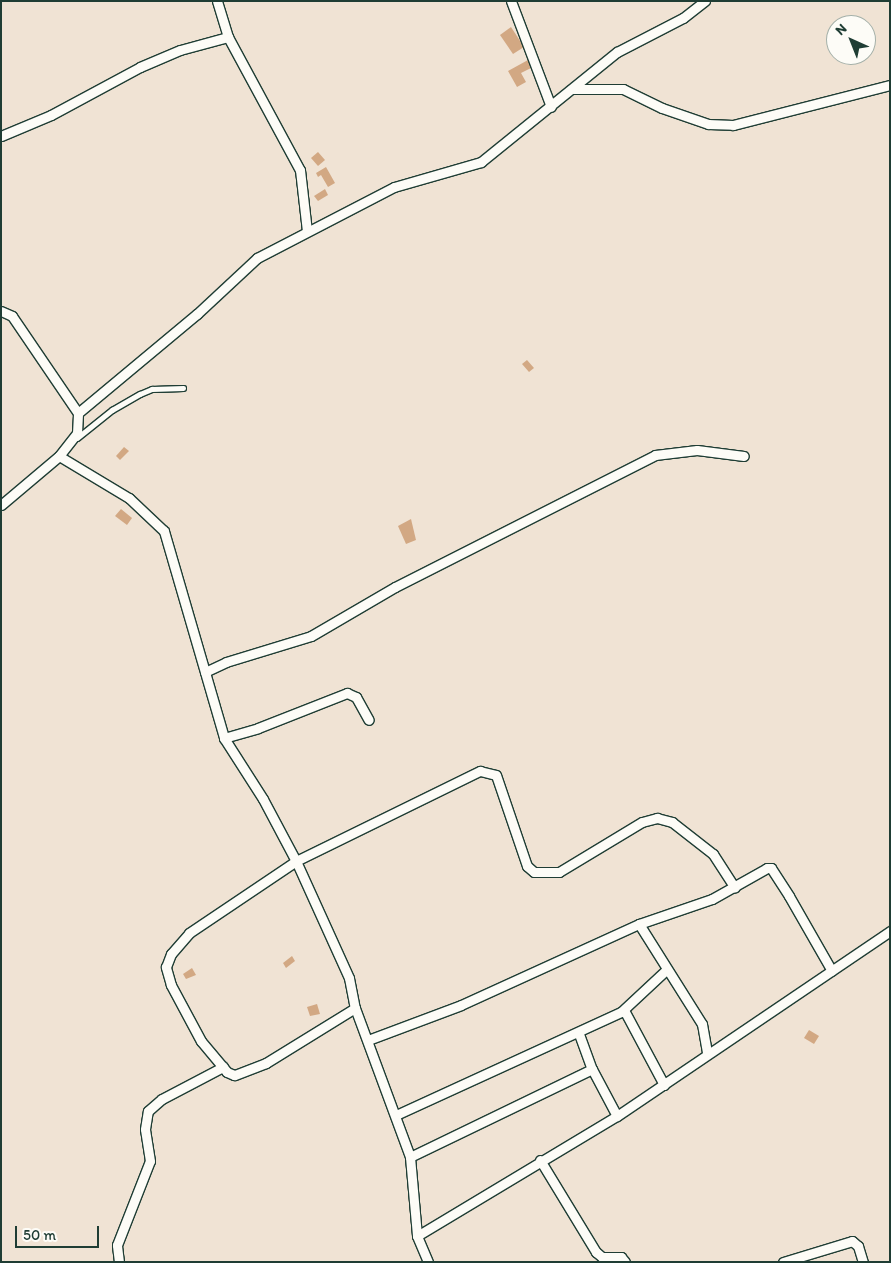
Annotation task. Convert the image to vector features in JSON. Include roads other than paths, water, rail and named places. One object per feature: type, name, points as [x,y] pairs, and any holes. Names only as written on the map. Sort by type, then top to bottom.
[{"type":"street","points":[[217,1],[228,37],[300,170],[307,231]]},
{"type":"street","points":[[511,1],[551,107]]},
{"type":"street","points":[[78,413],[197,314],[258,258],[394,187],[481,162],[617,52],[683,18],[705,1]]},
{"type":"street","points":[[1,136],[51,115],[140,67],[180,50],[228,37]]},
{"type":"street","points":[[572,89],[623,89],[662,108],[708,124],[725,126],[890,85]]},
{"type":"street","points":[[1,311],[12,316],[78,413],[79,428],[74,441],[1,504]]},
{"type":"street","points":[[205,672],[311,636],[395,587],[655,455],[697,450],[744,456]]},
{"type":"street","points":[[58,456],[129,498],[164,531],[224,738],[263,799],[296,861],[335,943],[349,978],[355,1008],[410,1156],[417,1236],[428,1262]]},
{"type":"street","points":[[224,738],[258,728],[346,693],[356,697],[369,720]]},
{"type":"street","points":[[355,1008],[249,1071],[234,1075],[224,1067],[201,1041],[171,985],[166,967],[171,954],[189,933],[296,861],[487,771],[496,775],[527,866],[534,872],[546,874],[559,872],[642,822],[657,818],[672,822],[713,854],[735,888]]},
{"type":"street","points":[[368,1040],[461,1005],[639,924],[735,888],[764,869],[771,868],[832,971]]},
{"type":"street","points":[[639,924],[666,970],[702,1024],[707,1054]]},
{"type":"street","points":[[417,1236],[540,1160],[617,1116],[890,931]]},
{"type":"street","points":[[396,1115],[579,1034],[624,1010],[666,970]]},
{"type":"street","points":[[624,1010],[664,1084]]},
{"type":"street","points":[[579,1034],[592,1069],[617,1116]]},
{"type":"street","points":[[119,1262],[117,1245],[150,1162],[145,1129],[148,1111],[162,1099],[224,1067]]},
{"type":"street","points":[[410,1156],[592,1069]]},
{"type":"street","points":[[540,1160],[598,1260],[621,1257],[625,1262]]},
{"type":"street","points":[[783,1262],[852,1241],[858,1246],[863,1262]]},
{"type":"lane","points":[[74,441],[112,410],[140,394],[152,389],[182,388]]}]
